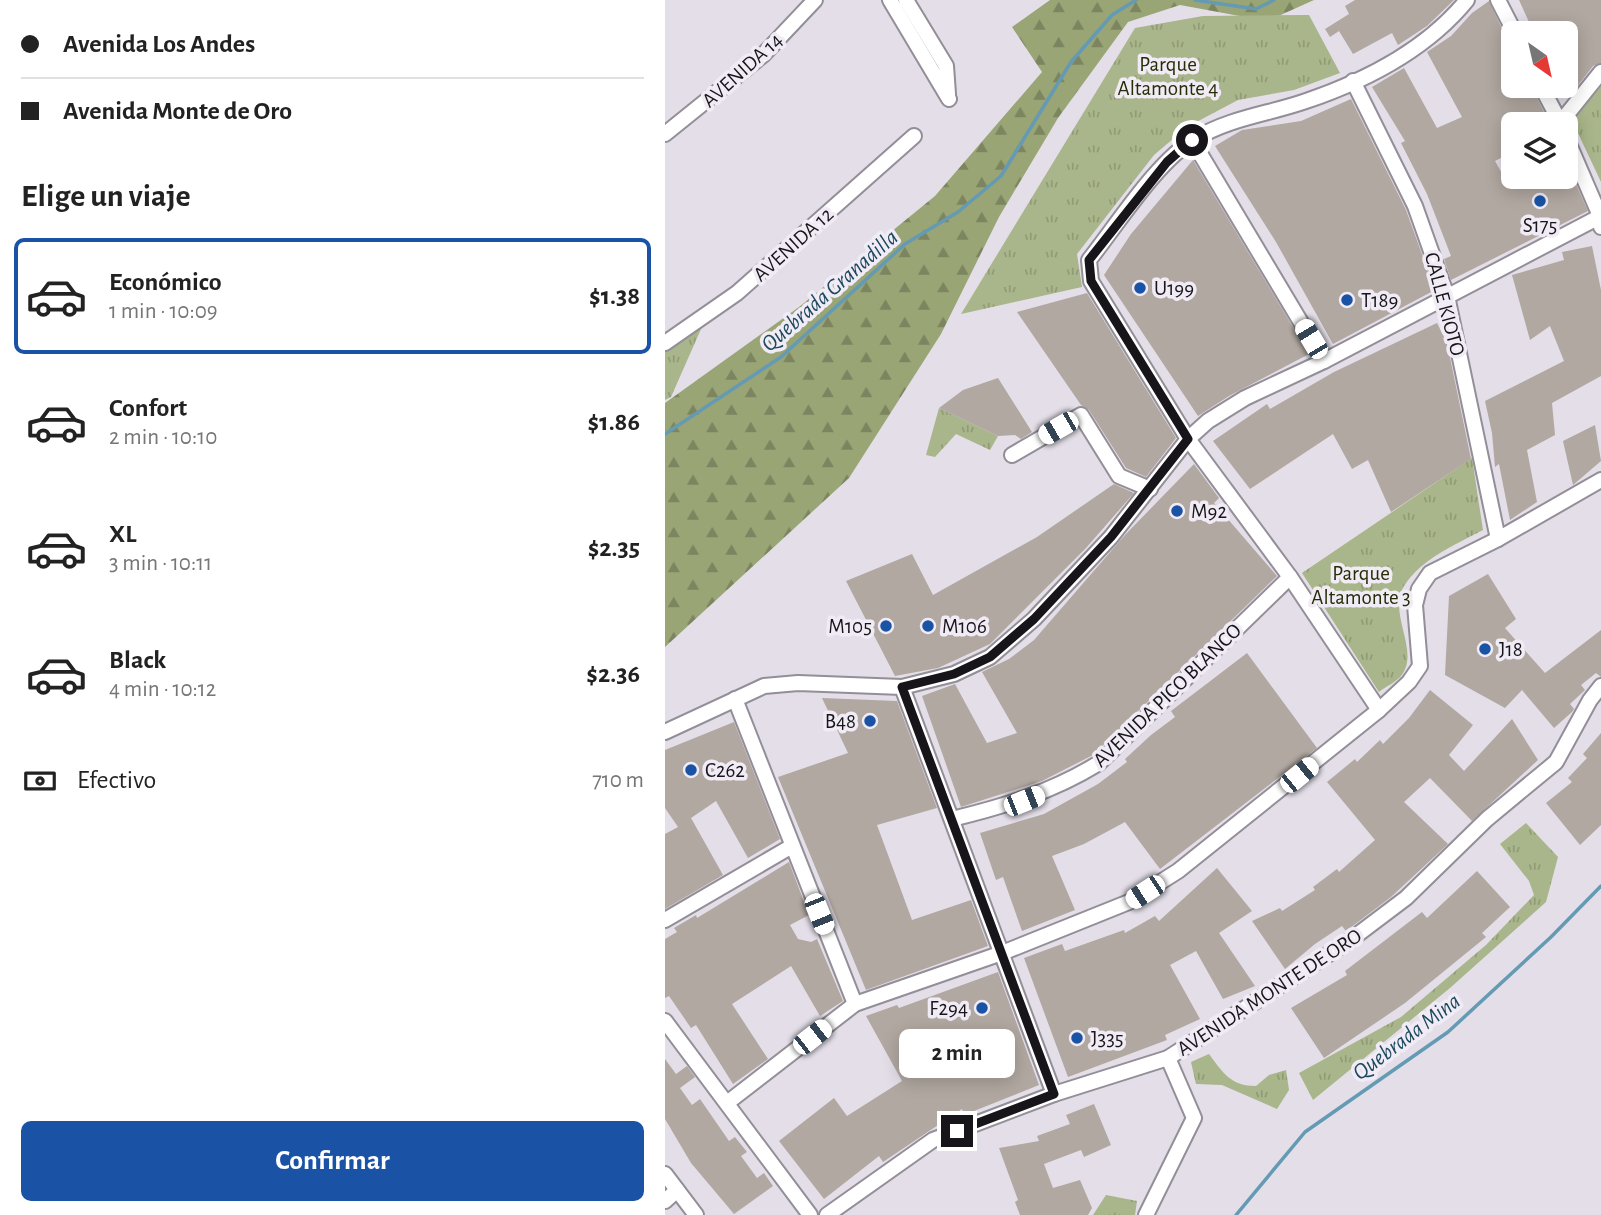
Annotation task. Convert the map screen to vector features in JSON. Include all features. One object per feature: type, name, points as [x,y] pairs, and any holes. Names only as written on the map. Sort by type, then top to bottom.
[{"type":"street","name":"AVENIDA 14","points":[[665,134],[763,55],[815,0]]},
{"type":"street","points":[[890,0],[949,99],[946,66],[906,0]]},
{"type":"street","points":[[1379,710],[1290,577],[1188,439],[1091,281],[1089,260],[1167,162],[1192,140],[1219,127],[1306,101],[1353,82],[1420,46],[1450,21],[1467,0]]},
{"type":"street","points":[[1498,0],[1509,21]]},
{"type":"street","points":[[1574,112],[1601,72]]},
{"type":"street","name":"CALLE KIOTO","points":[[1353,82],[1415,206],[1447,296],[1498,539]]},
{"type":"street","name":"AVENIDA 12","points":[[665,343],[737,293],[914,136]]},
{"type":"street","points":[[1192,140],[1324,361]]},
{"type":"street","points":[[665,732],[764,686],[798,683],[902,687],[954,674],[990,657],[1034,619],[1111,537],[1188,439],[1208,421],[1245,398],[1324,361],[1447,296],[1601,220],[1578,164]]},
{"type":"street","points":[[1012,455],[1081,415],[1119,476],[1150,489]]},
{"type":"street","points":[[727,1103],[855,1004],[1002,953],[1129,902],[1178,871],[1379,710],[1409,682],[1420,666],[1415,605],[1419,589],[1430,573],[1498,539],[1601,480]]},
{"type":"street","name":"AVENIDA PICO BLANCO","points":[[952,819],[1024,801],[1065,784],[1099,763],[1290,577]]},
{"type":"street","points":[[902,687],[1054,1094]]},
{"type":"street","name":"AVENIDA MONTE DE ORO","points":[[827,1215],[933,1140],[1054,1094],[1168,1058],[1349,941],[1406,898],[1487,819],[1556,762],[1590,700],[1601,687]]},
{"type":"street","points":[[735,699],[855,1004]]},
{"type":"street","points":[[665,920],[792,846]]},
{"type":"street","points":[[665,1021],[810,1215]]},
{"type":"street","points":[[1146,1215],[1194,1118],[1168,1058]]},
{"type":"street","points":[[665,1174],[696,1215]]},
{"type":"street","points":[[665,1201],[677,1189]]},
{"type":"green space","points":[[1050,0],[1314,0],[1267,21],[1180,5],[1128,22],[1058,118],[999,217],[941,334],[849,478],[665,647],[665,403],[799,307],[935,196],[1042,72],[1012,27]]},
{"type":"green space","name":"Parque Altamonte 4","points":[[1309,15],[1340,73],[1294,90],[1238,100],[1187,127],[1154,155],[1077,254],[1082,287],[961,314],[1135,28],[1203,16]]},
{"type":"green space","points":[[1601,71],[1601,182],[1578,133],[1578,112],[1568,112]]},
{"type":"green space","points":[[698,326],[701,329],[671,397],[665,400],[665,348]]},
{"type":"green space","points":[[939,408],[998,436],[990,450],[956,434],[935,457],[926,455]]},
{"type":"green space","name":"Parque Altamonte 3","points":[[1472,458],[1483,530],[1430,560],[1411,576],[1404,586],[1399,608],[1408,655],[1406,666],[1399,678],[1379,692],[1302,573]]},
{"type":"green space","points":[[1526,823],[1558,857],[1546,902],[1450,988],[1313,1100],[1299,1073],[1401,1017],[1486,945],[1534,895],[1529,881],[1500,844]]},
{"type":"green space","points":[[1209,1054],[1228,1077],[1240,1084],[1256,1086],[1269,1075],[1286,1070],[1289,1090],[1277,1109],[1222,1085],[1196,1084],[1191,1062]]},
{"type":"green space","points":[[1106,1195],[1137,1201],[1135,1215],[1093,1215]]},
{"type":"building","points":[[1355,0],[1454,0],[1427,26],[1398,45],[1392,33],[1353,54],[1339,31],[1330,37],[1325,29],[1349,14],[1345,6]]},
{"type":"building","points":[[1519,0],[1601,0],[1601,63],[1593,66],[1579,84],[1579,21],[1529,21]]},
{"type":"building","points":[[1489,1],[1501,26],[1501,98],[1537,98],[1544,112],[1501,112],[1501,158],[1495,161],[1501,172],[1501,189],[1578,189],[1588,211],[1451,280],[1444,259],[1451,256],[1427,194],[1401,143],[1405,141],[1372,87],[1404,68],[1437,128],[1462,117],[1427,52],[1451,36],[1472,13]]},
{"type":"building","points":[[1351,99],[1406,210],[1435,290],[1333,344],[1276,242],[1215,146],[1242,130],[1301,121]]},
{"type":"building","points":[[1193,160],[1309,354],[1229,396],[1198,416],[1104,275],[1131,234]]},
{"type":"building","points":[[1592,246],[1601,290],[1601,376],[1552,403],[1555,435],[1527,450],[1537,502],[1510,520],[1499,464],[1495,467],[1492,433],[1485,401],[1564,361],[1550,326],[1530,340],[1512,275],[1564,260],[1562,252]]},
{"type":"building","points":[[1087,293],[1176,438],[1146,477],[1126,468],[1089,410],[1081,405],[1017,312]]},
{"type":"building","points":[[1437,323],[1447,343],[1471,459],[1391,512],[1368,460],[1352,469],[1333,434],[1250,489],[1213,441],[1267,404],[1270,409],[1334,372]]},
{"type":"building","points":[[998,378],[1032,432],[1021,439],[1015,435],[998,436],[939,408],[963,390]]},
{"type":"building","points":[[1595,425],[1601,461],[1573,485],[1563,441]]},
{"type":"building","points":[[1194,464],[1219,498],[1214,503],[1277,576],[1093,755],[1042,781],[961,807],[922,696],[955,684],[987,743],[1017,733],[982,672],[1009,659],[1034,640],[1124,536]]},
{"type":"building","points":[[1114,484],[1134,493],[1086,548],[990,644],[938,668],[895,676],[846,581],[912,554],[933,595],[1037,537]]},
{"type":"building","name":"J18","points":[[1488,574],[1516,619],[1505,628],[1545,673],[1601,630],[1601,677],[1596,673],[1581,685],[1585,690],[1570,704],[1574,709],[1554,728],[1522,690],[1505,708],[1445,675],[1449,596]]},
{"type":"building","points":[[1247,653],[1317,748],[1160,869],[1125,822],[1084,844],[1052,856],[1075,910],[1022,931],[1003,877],[996,880],[980,833],[1044,814],[1098,784],[1127,762],[1125,759],[1175,717],[1171,711]]},
{"type":"building","points":[[1430,690],[1473,725],[1449,755],[1464,771],[1512,719],[1538,760],[1472,821],[1430,778],[1404,802],[1448,844],[1391,897],[1346,931],[1342,926],[1315,944],[1285,969],[1252,921],[1280,908],[1282,911],[1315,890],[1313,887],[1337,869],[1339,872],[1375,840],[1327,782],[1355,759],[1357,762],[1380,740],[1383,744],[1409,718]]},
{"type":"building","points":[[822,698],[897,701],[937,808],[877,825],[912,920],[971,900],[988,946],[866,990],[778,777],[848,753]]},
{"type":"building","points":[[734,722],[780,839],[748,858],[716,801],[691,818],[723,875],[665,909],[665,834],[678,827],[665,808],[665,750]]},
{"type":"building","points":[[1601,733],[1601,825],[1580,845],[1546,803],[1572,782],[1568,778],[1587,758],[1583,754]]},
{"type":"building","points":[[789,862],[809,915],[790,925],[798,939],[811,942],[817,939],[843,1001],[820,1016],[791,966],[732,1004],[768,1059],[733,1084],[696,1025],[691,1028],[669,996],[665,998],[665,939],[677,932],[674,928],[696,915],[697,918]]},
{"type":"building","points":[[1217,868],[1252,911],[1219,933],[1255,986],[1223,999],[1196,951],[1170,965],[1200,1019],[1165,1035],[1167,1040],[1068,1077],[1024,958],[1062,944],[1065,951],[1124,930],[1125,933],[1155,916],[1159,921]]},
{"type":"building","points":[[1477,871],[1510,907],[1482,933],[1486,937],[1405,1003],[1324,1058],[1291,1008],[1347,975],[1345,971],[1422,912],[1427,918]]},
{"type":"building","points":[[998,972],[1039,1085],[964,1115],[962,1109],[883,1162],[879,1156],[824,1199],[779,1141],[834,1098],[847,1116],[902,1081],[866,1016],[897,1005],[899,1008]]},
{"type":"building","points":[[665,1059],[676,1074],[687,1066],[695,1077],[680,1088],[692,1105],[700,1099],[729,1141],[735,1137],[747,1152],[741,1156],[757,1178],[764,1173],[773,1186],[734,1214],[691,1163],[665,1119]]},
{"type":"building","points":[[1094,1104],[1111,1145],[1084,1157],[1081,1150],[1044,1164],[1053,1188],[1080,1180],[1092,1208],[1088,1215],[1020,1215],[1015,1202],[1018,1200],[999,1148],[1039,1141],[1037,1136],[1070,1124],[1066,1115]]},
{"type":"waterway","name":"Quebrada Granadilla","points":[[665,434],[781,357],[905,244],[958,212],[1001,176],[1071,62],[1112,15],[1136,0]]},
{"type":"waterway","name":"Quebrada Granadilla","points":[[1195,0],[1256,9],[1274,0]]},
{"type":"waterway","name":"Quebrada Mina","points":[[1236,1215],[1305,1132],[1448,1032],[1551,937],[1601,886]]},
{"type":"place","name":"S175","points":[[1540,201]]},
{"type":"place","name":"U199","points":[[1140,288]]},
{"type":"place","name":"T189","points":[[1347,300]]},
{"type":"place","name":"M92","points":[[1177,511]]},
{"type":"place","name":"M105","points":[[886,626]]},
{"type":"place","name":"M106","points":[[928,626]]},
{"type":"place","name":"J18","points":[[1485,649]]},
{"type":"place","name":"B48","points":[[870,721]]},
{"type":"place","name":"C262","points":[[691,770]]},
{"type":"place","name":"F294","points":[[982,1008]]},
{"type":"place","name":"J335","points":[[1077,1038]]},
{"type":"route","points":[[957,1131],[1054,1094],[902,687],[954,674],[990,657],[1034,619],[1111,537],[1188,439],[1091,281],[1089,260],[1167,162],[1192,140]]}]
